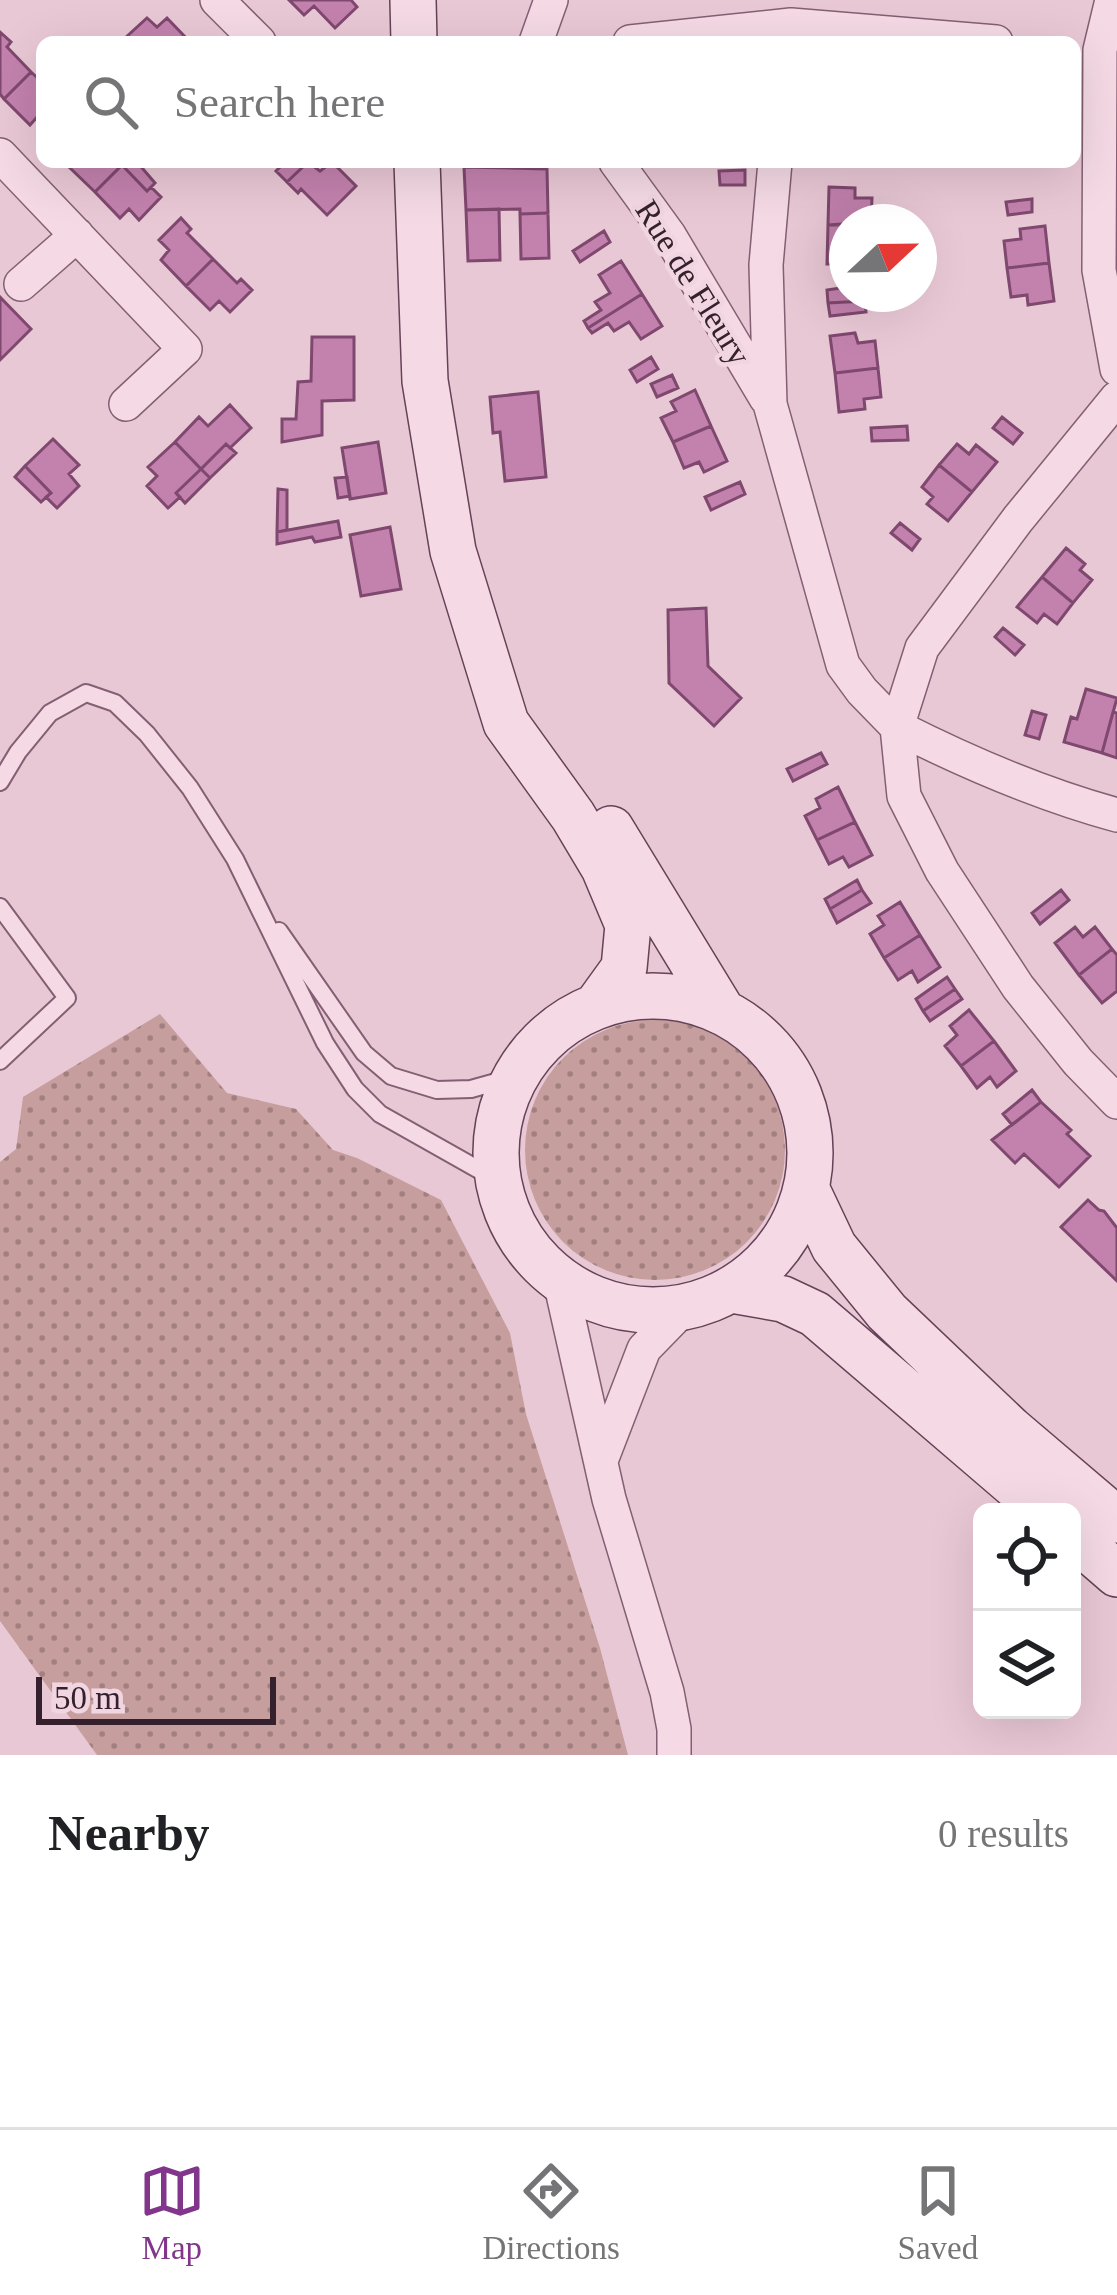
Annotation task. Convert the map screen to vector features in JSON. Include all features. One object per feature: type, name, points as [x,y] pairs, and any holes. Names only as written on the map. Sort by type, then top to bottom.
[{"type":"main road","points":[[413,0],[414,36]]},
{"type":"main road","points":[[417,168],[425,381],[453,551],[506,723],[584,833],[628,925],[624,968],[598,1004]]},
{"type":"main road","points":[[486,658],[611,829],[722,1010]]},
{"type":"main road","points":[[640,995],[682,997],[722,1010],[758,1034],[786,1067],[804,1106],[811,1148],[807,1190],[791,1229],[766,1264],[732,1290],[684,1308],[651,1311],[588,1297],[560,1281],[531,1253],[509,1219],[497,1180],[495,1144],[501,1109],[514,1076],[536,1046],[565,1021],[598,1004],[640,995]]},
{"type":"main road","points":[[807,1190],[834,1246],[887,1312],[1010,1430],[1117,1520]]},
{"type":"main road","points":[[732,1290],[783,1299],[814,1314],[1035,1503]]},
{"type":"main road","points":[[1081,1543],[1117,1574]]},
{"type":"street","points":[[217,0],[253,36]]},
{"type":"street","points":[[538,36],[551,0]]},
{"type":"street","points":[[1112,0],[1097,51],[1100,270],[1117,369]]},
{"type":"street","points":[[679,36],[792,22],[935,36]]},
{"type":"street","points":[[0,155],[185,349],[126,404]]},
{"type":"street","name":"Rue de Fleury","points":[[620,168],[669,235],[770,404]]},
{"type":"street","points":[[774,168],[766,265],[770,404],[843,665],[897,727],[1047,794],[1117,815]]},
{"type":"street","points":[[21,284],[77,235]]},
{"type":"street","points":[[1117,398],[1018,519],[922,648],[897,727],[904,796],[942,872],[1018,987],[1117,1102]]},
{"type":"street","points":[[560,1281],[609,1499],[667,1692],[674,1755]]},
{"type":"street","points":[[602,1458],[644,1349],[684,1308]]},
{"type":"lane","points":[[0,782],[50,713],[86,693],[115,703],[190,788],[251,890],[364,1053],[391,1076],[437,1090],[471,1089],[514,1076]]},
{"type":"lane","points":[[251,890],[315,1024],[355,1089],[380,1114],[497,1180]]},
{"type":"lane","points":[[0,907],[67,998],[0,1061]]},
{"type":"shaded area","points":[[160,1014],[227,1093],[296,1109],[333,1150],[441,1200],[510,1333],[526,1414],[600,1648],[628,1755],[97,1755],[0,1621],[0,1162],[16,1149],[23,1097]]},
{"type":"shaded area","points":[[655,1020],[705,1029],[747,1058],[776,1100],[785,1150],[776,1200],[747,1242],[705,1271],[655,1280],[605,1271],[563,1242],[534,1200],[525,1150],[534,1100],[563,1058],[605,1029]]},
{"type":"building","points":[[289,0],[351,0],[357,7],[335,28],[314,6],[304,15]]},
{"type":"building","points":[[147,18],[157,27],[167,18],[184,36],[127,36]]},
{"type":"building","points":[[0,32],[11,42],[7,47],[31,72],[4,99],[0,94]]},
{"type":"building","points":[[31,72],[36,77],[36,118],[30,125],[4,99]]},
{"type":"building","points":[[70,168],[119,168],[95,192]]},
{"type":"building","points":[[119,168],[125,168],[147,191],[151,187],[161,197],[139,220],[129,209],[120,218],[95,192]]},
{"type":"building","points":[[125,168],[142,168],[155,183],[147,191]]},
{"type":"building","points":[[279,168],[302,168],[287,182],[276,171]]},
{"type":"building","points":[[302,168],[338,168],[356,186],[327,215],[287,182]]},
{"type":"building","points":[[464,168],[547,169],[548,213],[466,210]]},
{"type":"building","points":[[745,170],[745,185],[720,185],[719,171]]},
{"type":"building","points":[[829,187],[855,188],[855,198],[872,198],[872,204],[829,204],[828,225]]},
{"type":"building","points":[[1032,199],[1032,212],[1008,215],[1006,202]]},
{"type":"building","points":[[499,209],[500,260],[468,261],[466,210]]},
{"type":"building","points":[[548,213],[549,258],[521,259],[520,214]]},
{"type":"building","points":[[181,218],[191,229],[187,233],[213,259],[186,286],[161,260],[169,250],[159,240]]},
{"type":"building","points":[[1045,226],[1049,263],[1007,268],[1004,241],[1021,239],[1020,229]]},
{"type":"building","points":[[604,231],[610,242],[580,262],[573,251]]},
{"type":"building","points":[[213,259],[237,283],[241,279],[252,290],[230,312],[219,301],[210,310],[186,286]]},
{"type":"building","points":[[621,261],[642,294],[588,328],[584,321],[601,310],[595,302],[610,293],[599,275]]},
{"type":"building","points":[[1049,263],[1054,301],[1028,305],[1027,295],[1011,297],[1007,268]]},
{"type":"building","points":[[642,294],[662,326],[641,339],[629,322],[614,331],[608,323],[592,333],[588,328]]},
{"type":"building","points":[[0,297],[31,329],[0,360]]},
{"type":"building","points":[[855,333],[858,343],[875,341],[878,368],[835,373],[830,336]]},
{"type":"building","points":[[312,337],[354,337],[354,400],[322,401],[322,435],[282,442],[282,419],[296,419],[298,382],[311,381]]},
{"type":"building","points":[[651,357],[658,369],[637,382],[630,370]]},
{"type":"building","points":[[878,368],[881,397],[864,399],[865,409],[839,412],[835,373]]},
{"type":"building","points":[[672,375],[678,388],[657,397],[651,384]]},
{"type":"building","points":[[695,390],[711,426],[673,442],[661,418],[676,411],[671,402]]},
{"type":"building","points":[[538,392],[546,477],[505,481],[500,432],[493,433],[490,397]]},
{"type":"building","points":[[230,405],[251,428],[201,469],[175,442],[199,417],[208,426]]},
{"type":"building","points":[[1002,417],[1022,433],[1013,444],[993,428]]},
{"type":"building","points":[[711,426],[727,461],[704,472],[699,462],[684,468],[673,442]]},
{"type":"building","points":[[907,426],[908,440],[872,441],[871,428]]},
{"type":"building","points":[[53,439],[79,465],[69,474],[79,486],[57,508],[46,497],[51,493],[25,466]]},
{"type":"building","points":[[175,442],[201,469],[168,508],[147,486],[157,476],[148,467]]},
{"type":"building","points":[[378,442],[386,493],[350,499],[342,448]]},
{"type":"building","points":[[226,444],[236,453],[210,478],[201,469]]},
{"type":"building","points":[[957,444],[969,454],[976,445],[997,462],[972,492],[939,465]]},
{"type":"building","points":[[939,465],[972,492],[948,521],[927,504],[933,497],[922,487]]},
{"type":"building","points":[[25,466],[51,493],[41,502],[15,477]]},
{"type":"building","points":[[201,469],[210,478],[185,503],[176,493]]},
{"type":"building","points":[[347,477],[350,496],[338,498],[335,478]]},
{"type":"building","points":[[740,482],[745,494],[711,510],[705,497]]},
{"type":"building","points":[[278,489],[287,490],[287,530],[277,532]]},
{"type":"building","points":[[338,521],[341,537],[277,544],[277,532]]},
{"type":"building","points":[[900,523],[920,539],[912,550],[891,533]]},
{"type":"building","points":[[390,527],[401,589],[361,596],[350,535]]},
{"type":"building","points":[[1066,548],[1085,564],[1080,570],[1092,580],[1073,603],[1042,577]]},
{"type":"building","points":[[1042,577],[1073,603],[1057,624],[1044,614],[1037,623],[1017,607]]},
{"type":"building","points":[[706,608],[708,666],[741,698],[714,726],[669,683],[668,610]]},
{"type":"building","points":[[1003,628],[1024,645],[1015,655],[995,637]]},
{"type":"building","points":[[1086,689],[1117,698],[1102,753],[1064,742]]},
{"type":"building","points":[[1032,711],[1046,715],[1039,739],[1025,735]]},
{"type":"building","points":[[1113,712],[1117,713],[1117,758],[1102,753]]},
{"type":"building","points":[[821,753],[827,764],[793,781],[787,769]]},
{"type":"building","points":[[838,787],[855,822],[817,840],[805,816],[820,808],[816,799]]},
{"type":"building","points":[[855,822],[872,855],[849,867],[843,857],[829,864],[817,840]]},
{"type":"building","points":[[857,880],[862,890],[830,909],[825,899]]},
{"type":"building","points":[[862,890],[871,903],[837,923],[830,909]]},
{"type":"building","points":[[1061,890],[1069,900],[1040,924],[1032,913]]},
{"type":"building","points":[[900,902],[920,935],[884,958],[870,934],[884,925],[878,916]]},
{"type":"building","points":[[1075,927],[1083,937],[1095,927],[1112,949],[1079,975],[1055,943]]},
{"type":"building","points":[[920,935],[940,967],[918,982],[912,971],[898,980],[884,958]]},
{"type":"building","points":[[1112,949],[1117,955],[1117,991],[1102,1003],[1079,975]]},
{"type":"building","points":[[947,977],[955,989],[923,1011],[916,999]]},
{"type":"building","points":[[955,989],[962,999],[930,1021],[923,1011]]},
{"type":"building","points":[[969,1010],[994,1041],[961,1066],[945,1046],[957,1035],[950,1026]]},
{"type":"building","points":[[994,1041],[1016,1071],[997,1087],[990,1077],[977,1088],[961,1066]]},
{"type":"building","points":[[1032,1090],[1041,1102],[1012,1125],[1003,1114]]},
{"type":"building","points":[[1041,1102],[1090,1156],[1059,1187],[1024,1154],[1015,1163],[992,1140]]},
{"type":"building","points":[[1088,1200],[1117,1228],[1117,1281],[1061,1227]]}]
